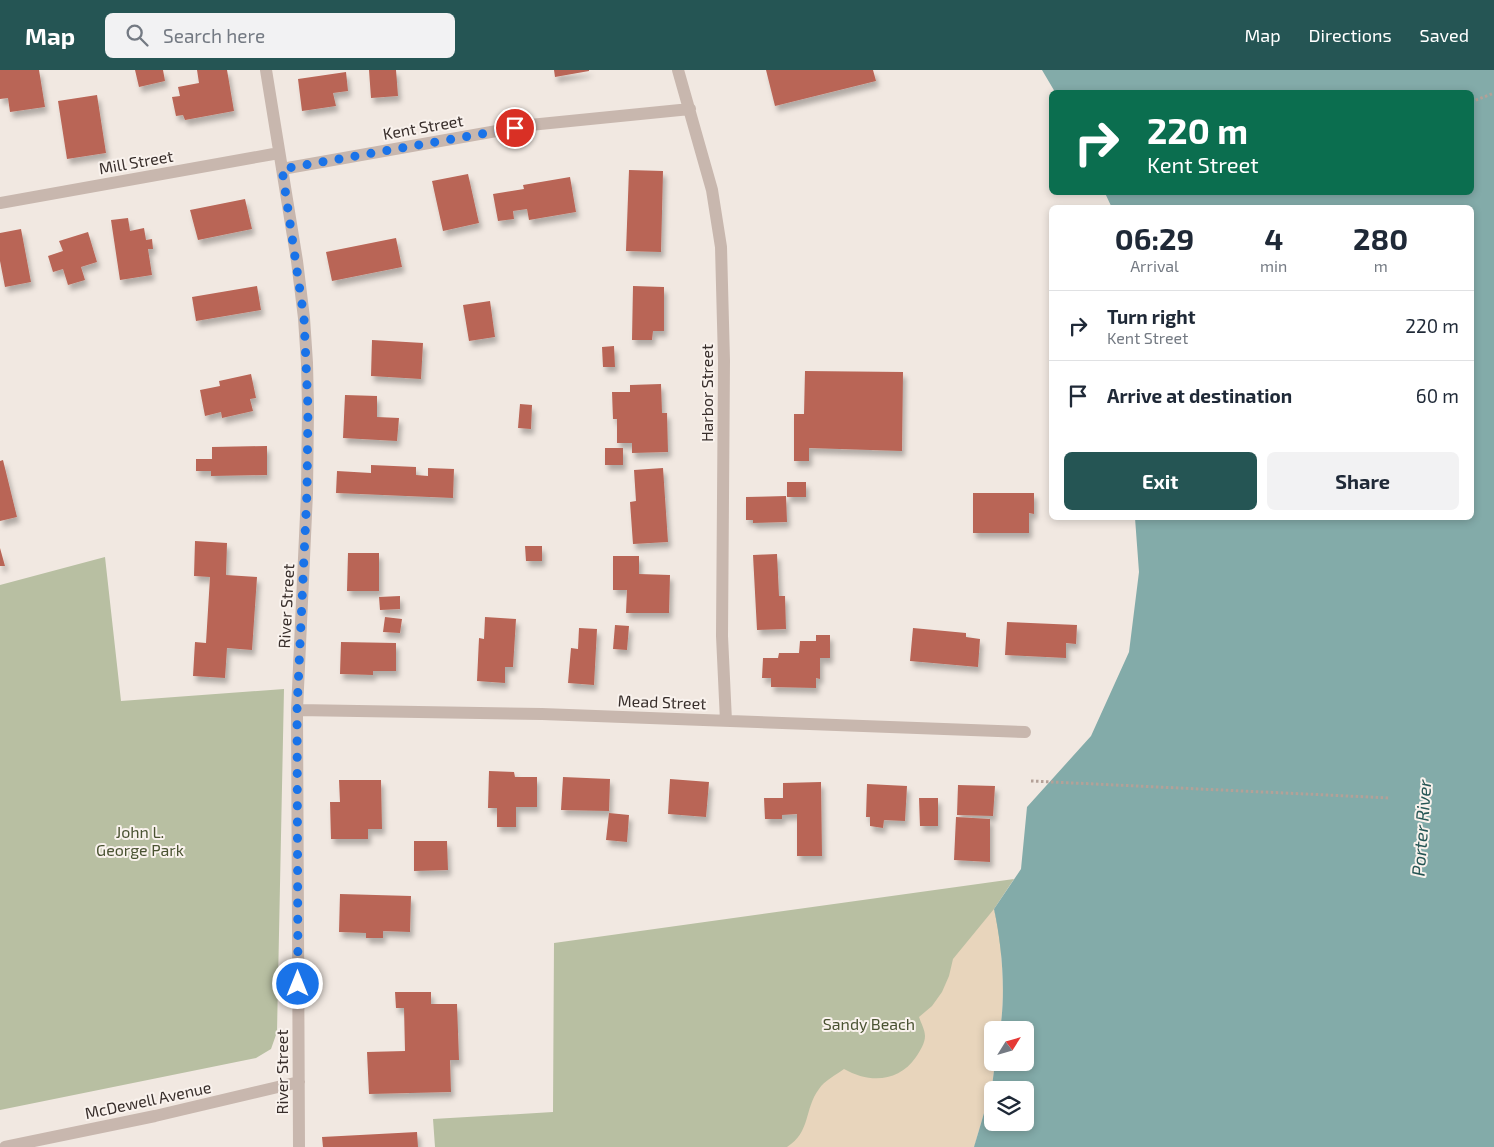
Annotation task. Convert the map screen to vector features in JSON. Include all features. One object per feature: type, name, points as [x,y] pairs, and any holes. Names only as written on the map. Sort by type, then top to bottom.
[{"type":"street","name":"River Street","points":[[266,70],[304,318],[307,363],[308,475],[297,710],[299,1147]]},
{"type":"street","name":"Harbor Street","points":[[678,70],[712,190],[721,247],[724,361],[722,636],[726,721]]},
{"type":"street","name":"Kent Street","points":[[282,169],[521,126],[690,109]]},
{"type":"street","name":"Mill Street","points":[[0,203],[279,153]]},
{"type":"street","name":"Mead Street","points":[[297,710],[542,714],[1025,732]]},
{"type":"street","name":"McDewell Avenue","points":[[5,1147],[155,1116],[299,1082]]},
{"type":"path","points":[[1474,101],[1494,93]]},
{"type":"path","points":[[1031,781],[1390,798]]},
{"type":"green space","name":"John L. George Park","points":[[105,557],[121,701],[284,689],[277,1032],[271,1049],[256,1058],[0,1110],[0,585]]},
{"type":"green space","name":"Sandy Beach","points":[[1014,879],[994,909],[1001,937],[1000,1021],[984,1021],[984,1071],[993,1071],[990,1081],[984,1081],[984,1107],[974,1147],[435,1147],[433,1119],[553,1112],[554,943]]},
{"type":"sand","points":[[994,909],[1002,969],[1002,1016],[1001,1021],[984,1021],[984,1071],[994,1071],[993,1081],[984,1081],[984,1113],[974,1147],[787,1147],[795,1141],[804,1127],[811,1104],[821,1086],[844,1069],[863,1077],[883,1078],[901,1072],[909,1066],[925,1039],[919,1017],[932,1006],[942,992],[949,976],[953,959]]},
{"type":"water","name":"Porter River","points":[[1042,70],[1494,70],[1494,1147],[974,1147],[984,1113],[984,1131],[1034,1131],[1034,1081],[993,1081],[994,1071],[1034,1071],[1034,1021],[1001,1021],[1002,969],[994,909],[1021,869],[1027,807],[1091,736],[1129,652],[1139,572],[1135,520],[1474,520],[1474,205],[1111,205],[1106,195],[1474,195],[1474,90],[1054,90]]},
{"type":"building","points":[[0,70],[39,70],[45,107],[10,112],[8,98],[0,99]]},
{"type":"building","points":[[135,70],[163,70],[165,81],[139,87]]},
{"type":"building","points":[[197,70],[227,70],[234,111],[185,120],[183,115],[176,116],[172,97],[180,96],[178,87],[199,83]]},
{"type":"building","points":[[369,70],[396,70],[398,96],[371,98]]},
{"type":"building","points":[[554,70],[589,70],[589,71],[555,77]]},
{"type":"building","points":[[766,70],[873,70],[876,81],[775,106]]},
{"type":"building","points":[[346,72],[348,91],[333,93],[336,106],[302,111],[298,79]]},
{"type":"building","points":[[97,95],[106,153],[67,159],[58,101]]},
{"type":"building","points":[[629,170],[663,171],[661,252],[626,251]]},
{"type":"building","points":[[468,174],[479,223],[443,231],[432,181]]},
{"type":"building","points":[[570,177],[576,212],[529,220],[527,209],[513,211],[514,219],[498,221],[493,194],[524,189],[523,185]]},
{"type":"building","points":[[245,199],[252,229],[198,240],[190,210]]},
{"type":"building","points":[[128,218],[130,231],[144,228],[146,240],[152,239],[153,249],[148,249],[152,275],[120,280],[111,220]]},
{"type":"building","points":[[21,229],[31,282],[5,287],[0,261],[0,233]]},
{"type":"building","points":[[88,232],[97,262],[81,267],[85,280],[68,285],[63,269],[53,272],[48,256],[63,251],[59,241]]},
{"type":"building","points":[[396,238],[402,267],[332,281],[326,252]]},
{"type":"building","points":[[257,286],[261,310],[196,321],[192,297]]},
{"type":"building","points":[[633,286],[664,287],[664,331],[653,331],[652,340],[632,340]]},
{"type":"building","points":[[490,301],[495,337],[469,341],[463,305]]},
{"type":"building","points":[[372,340],[423,343],[421,379],[371,376]]},
{"type":"building","points":[[614,346],[615,367],[603,367],[602,347]]},
{"type":"building","points":[[805,371],[903,372],[902,451],[809,448],[809,461],[794,461],[794,414],[804,414]]},
{"type":"building","points":[[251,374],[256,398],[250,399],[253,411],[222,418],[221,412],[205,416],[200,390],[220,386],[219,381]]},
{"type":"building","points":[[661,384],[662,413],[667,413],[668,452],[632,453],[632,443],[617,443],[617,419],[613,419],[612,392],[630,392],[630,385]]},
{"type":"building","points":[[345,395],[377,396],[377,417],[399,418],[397,441],[343,438]]},
{"type":"building","points":[[520,404],[532,405],[531,429],[518,428]]},
{"type":"building","points":[[267,446],[267,475],[211,476],[211,471],[196,471],[196,459],[212,459],[212,447]]},
{"type":"building","points":[[605,448],[623,448],[623,465],[605,465]]},
{"type":"building","points":[[3,460],[17,517],[0,521],[0,461]]},
{"type":"building","points":[[371,465],[416,467],[416,475],[428,476],[428,468],[454,469],[453,498],[336,493],[337,471],[371,473]]},
{"type":"building","points":[[663,468],[668,542],[633,544],[630,502],[636,501],[634,470]]},
{"type":"building","points":[[787,482],[806,482],[806,497],[787,497]]},
{"type":"building","points":[[973,493],[1034,493],[1034,514],[1029,513],[1029,533],[973,533]]},
{"type":"building","points":[[786,496],[787,522],[753,523],[753,520],[746,520],[746,497]]},
{"type":"building","points":[[195,541],[227,543],[226,575],[257,577],[252,650],[227,648],[225,678],[193,676],[195,642],[206,643],[210,577],[194,576]]},
{"type":"building","points":[[525,546],[542,546],[542,561],[526,561]]},
{"type":"building","points":[[0,548],[5,566],[0,566]]},
{"type":"building","points":[[348,553],[379,553],[379,591],[347,591]]},
{"type":"building","points":[[777,554],[779,596],[785,596],[786,629],[757,630],[753,555]]},
{"type":"building","points":[[613,556],[639,556],[639,574],[670,575],[669,613],[626,613],[627,590],[613,590]]},
{"type":"building","points":[[400,596],[400,609],[380,610],[379,597]]},
{"type":"building","points":[[385,617],[402,619],[400,633],[383,632]]},
{"type":"building","points":[[485,617],[516,619],[513,667],[505,667],[505,683],[477,681],[479,638],[484,639]]},
{"type":"building","points":[[1007,622],[1077,625],[1076,644],[1066,643],[1066,658],[1005,655]]},
{"type":"building","points":[[615,625],[629,626],[627,650],[613,649]]},
{"type":"building","points":[[579,628],[597,629],[594,685],[568,683],[571,648],[578,649]]},
{"type":"building","points":[[913,628],[966,633],[966,637],[980,639],[978,667],[910,661]]},
{"type":"building","points":[[816,635],[830,635],[830,658],[820,658],[820,679],[816,678],[816,688],[771,687],[771,678],[762,678],[763,658],[778,658],[779,653],[799,653],[800,641],[816,641]]},
{"type":"building","points":[[341,642],[396,643],[396,671],[373,671],[373,675],[340,674]]},
{"type":"building","points":[[489,771],[514,772],[515,777],[537,777],[537,807],[516,807],[516,827],[497,827],[497,808],[488,808]]},
{"type":"building","points":[[563,777],[610,779],[609,811],[561,810]]},
{"type":"building","points":[[670,779],[709,782],[706,817],[668,814]]},
{"type":"building","points":[[339,780],[381,780],[382,829],[368,829],[368,839],[331,839],[330,802],[340,802]]},
{"type":"building","points":[[821,782],[822,856],[797,856],[797,814],[782,815],[782,819],[765,819],[764,798],[783,798],[783,783]]},
{"type":"building","points":[[867,784],[907,786],[905,821],[884,820],[883,828],[870,826],[870,817],[866,817]]},
{"type":"building","points":[[958,785],[995,786],[993,816],[957,815]]},
{"type":"building","points":[[919,798],[938,798],[938,826],[920,826]]},
{"type":"building","points":[[609,813],[629,815],[627,842],[606,840]]},
{"type":"building","points":[[956,817],[990,819],[990,862],[954,860]]},
{"type":"building","points":[[414,841],[447,841],[448,870],[414,871]]},
{"type":"building","points":[[340,894],[411,896],[410,932],[383,931],[383,938],[366,938],[366,933],[339,932]]},
{"type":"building","points":[[395,992],[431,992],[431,1004],[457,1004],[459,1060],[450,1060],[451,1092],[369,1094],[367,1052],[405,1051],[404,1008],[396,1008]]},
{"type":"building","points":[[417,1132],[418,1147],[323,1147],[322,1137]]},
{"type":"route","points":[[298,984],[297,710],[307,492],[308,408],[304,318],[282,169],[515,128]]}]
